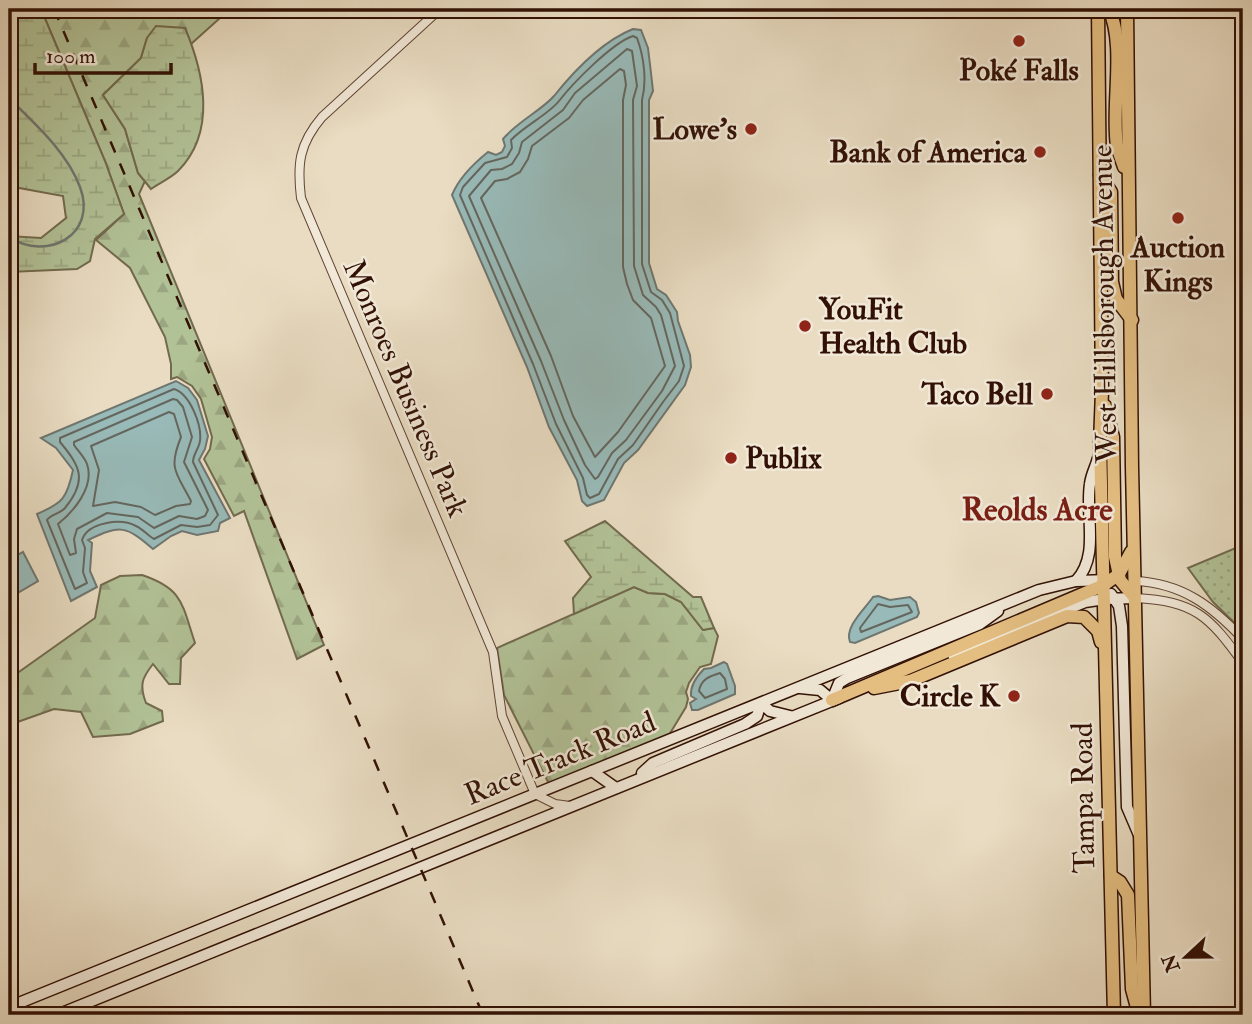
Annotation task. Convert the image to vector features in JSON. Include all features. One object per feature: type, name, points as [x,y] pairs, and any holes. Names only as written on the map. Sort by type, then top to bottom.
[{"type":"main road","name":"West Hillsborough Avenue","points":[[1098,9],[1102,391],[1100,452],[1109,586]]},
{"type":"main road","points":[[1109,9],[1116,51],[1117,146],[1129,181]]},
{"type":"main road","points":[[1120,9],[1127,24]]},
{"type":"main road","name":"West Hillsborough Avenue","points":[[1127,9],[1135,598]]},
{"type":"main road","points":[[1100,174],[1111,192],[1112,282],[1116,299],[1132,320]]},
{"type":"main road","points":[[1102,391],[1113,436],[1115,557],[1109,586],[1119,606],[1122,626],[1127,807],[1141,841]]},
{"type":"main road","points":[[1076,581],[1085,571],[1090,558],[1090,484],[1100,452]]},
{"type":"main road","points":[[832,699],[1109,586],[1134,546]]},
{"type":"main road","name":"Race Track Road","points":[[9,1007],[1038,590],[1076,581],[1109,586],[1135,581]]},
{"type":"main road","name":"Race Track Road","points":[[57,1015],[832,699],[874,688],[1078,605],[1109,586]]},
{"type":"main road","points":[[1109,586],[1135,598]]},
{"type":"main road","name":"Tampa Road","points":[[1109,586],[1105,656],[1114,1015]]},
{"type":"main road","name":"Tampa Road","points":[[1135,598],[1142,1015]]},
{"type":"main road","points":[[832,699],[839,683],[847,678],[980,624],[1012,601]]},
{"type":"main road","points":[[874,688],[910,681],[1067,616],[1084,617],[1093,624],[1098,631],[1105,656]]},
{"type":"main road","points":[[796,688],[820,690],[832,699]]},
{"type":"main road","points":[[635,780],[653,763],[752,720],[757,716],[761,703],[770,711],[793,716]]},
{"type":"main road","points":[[592,771],[616,788]]},
{"type":"main road","points":[[1111,876],[1120,882],[1128,895],[1132,989],[1142,1015]]},
{"type":"street","name":"Monroes Business Park","points":[[440,9],[308,133],[298,173],[301,198],[493,652],[502,716],[535,794]]},
{"type":"street","points":[[1135,581],[1157,583],[1194,596],[1225,619],[1243,639]]},
{"type":"street","points":[[1135,598],[1166,601],[1193,609],[1208,621],[1243,663]]},
{"type":"street","points":[[1235,652],[1243,645]]},
{"type":"street","points":[[535,794],[555,804],[570,806]]},
{"type":"green space","points":[[9,9],[41,9],[105,161],[124,214],[95,239],[90,261],[77,269],[9,272],[9,236],[41,238],[66,218],[63,196],[14,187],[9,178]]},
{"type":"green space","points":[[41,9],[230,9],[191,44],[185,28],[147,38],[141,58],[103,95],[125,129],[138,173],[145,181],[139,194],[324,645],[297,659],[244,511],[234,516],[204,459],[210,449],[212,437],[201,399],[192,386],[177,377],[171,379],[171,364],[165,337],[130,268],[96,240],[124,214],[105,161]]},
{"type":"green space","points":[[156,26],[185,28],[197,64],[203,102],[198,139],[190,156],[175,174],[151,189],[138,173],[125,129],[103,95],[141,58],[147,38]]},
{"type":"green space","points":[[605,521],[693,597],[701,597],[714,628],[703,630],[681,602],[665,594],[648,593],[634,587],[574,614],[573,598],[591,577],[565,541]]},
{"type":"green space","points":[[1243,545],[1243,631],[1213,602],[1188,568]]},
{"type":"green space","points":[[142,575],[156,580],[174,593],[184,608],[195,643],[181,658],[180,684],[169,684],[153,664],[144,678],[142,686],[146,703],[162,711],[163,721],[130,734],[93,737],[81,712],[54,709],[9,725],[9,679],[95,618],[101,585],[120,576]]},
{"type":"green space","points":[[634,587],[648,593],[665,594],[681,602],[703,630],[714,628],[718,636],[711,664],[700,667],[689,683],[686,707],[669,735],[549,784],[504,695],[497,648]]},
{"type":"water","points":[[633,29],[641,30],[648,48],[653,91],[649,100],[649,263],[657,289],[666,295],[677,312],[691,367],[685,385],[638,450],[624,463],[604,500],[587,506],[582,501],[577,480],[549,427],[527,367],[452,195],[472,166],[488,152],[496,155],[502,152],[505,146],[503,139],[515,127],[549,101],[590,58],[611,41]]},
{"type":"water","points":[[176,381],[188,388],[197,400],[208,436],[199,460],[230,518],[220,523],[218,531],[197,535],[182,531],[153,549],[123,530],[108,531],[88,540],[92,543],[90,571],[97,587],[71,601],[37,514],[58,503],[66,493],[73,470],[56,448],[41,438]]},
{"type":"water","points":[[23,552],[38,581],[9,598],[9,560]]},
{"type":"water","points":[[873,597],[890,600],[910,597],[916,602],[919,613],[917,617],[855,643],[850,642],[850,630],[856,618]]},
{"type":"water","points":[[724,662],[735,686],[735,694],[692,710],[690,703],[696,699],[691,696],[691,692],[697,678],[704,669]]},
{"type":"waterway","points":[[9,98],[49,139],[67,162],[80,187],[84,204],[82,219],[75,231],[53,245],[24,244],[9,237]]},
{"type":"railway","points":[[54,9],[483,1015]]},
{"type":"place","name":"Poké Falls","points":[[1019,41]]},
{"type":"place","name":"Lowe's","points":[[751,129]]},
{"type":"place","name":"Bank of America","points":[[1040,152]]},
{"type":"place","name":"Auction Kings","points":[[1178,218]]},
{"type":"place","name":"YouFit Health Club","points":[[805,326]]},
{"type":"place","name":"Taco Bell","points":[[1047,394]]},
{"type":"place","name":"Publix","points":[[731,458]]},
{"type":"place","name":"Circle K","points":[[1014,696]]},
{"type":"district","name":"Reolds Acre","points":[[1037,509]]}]
